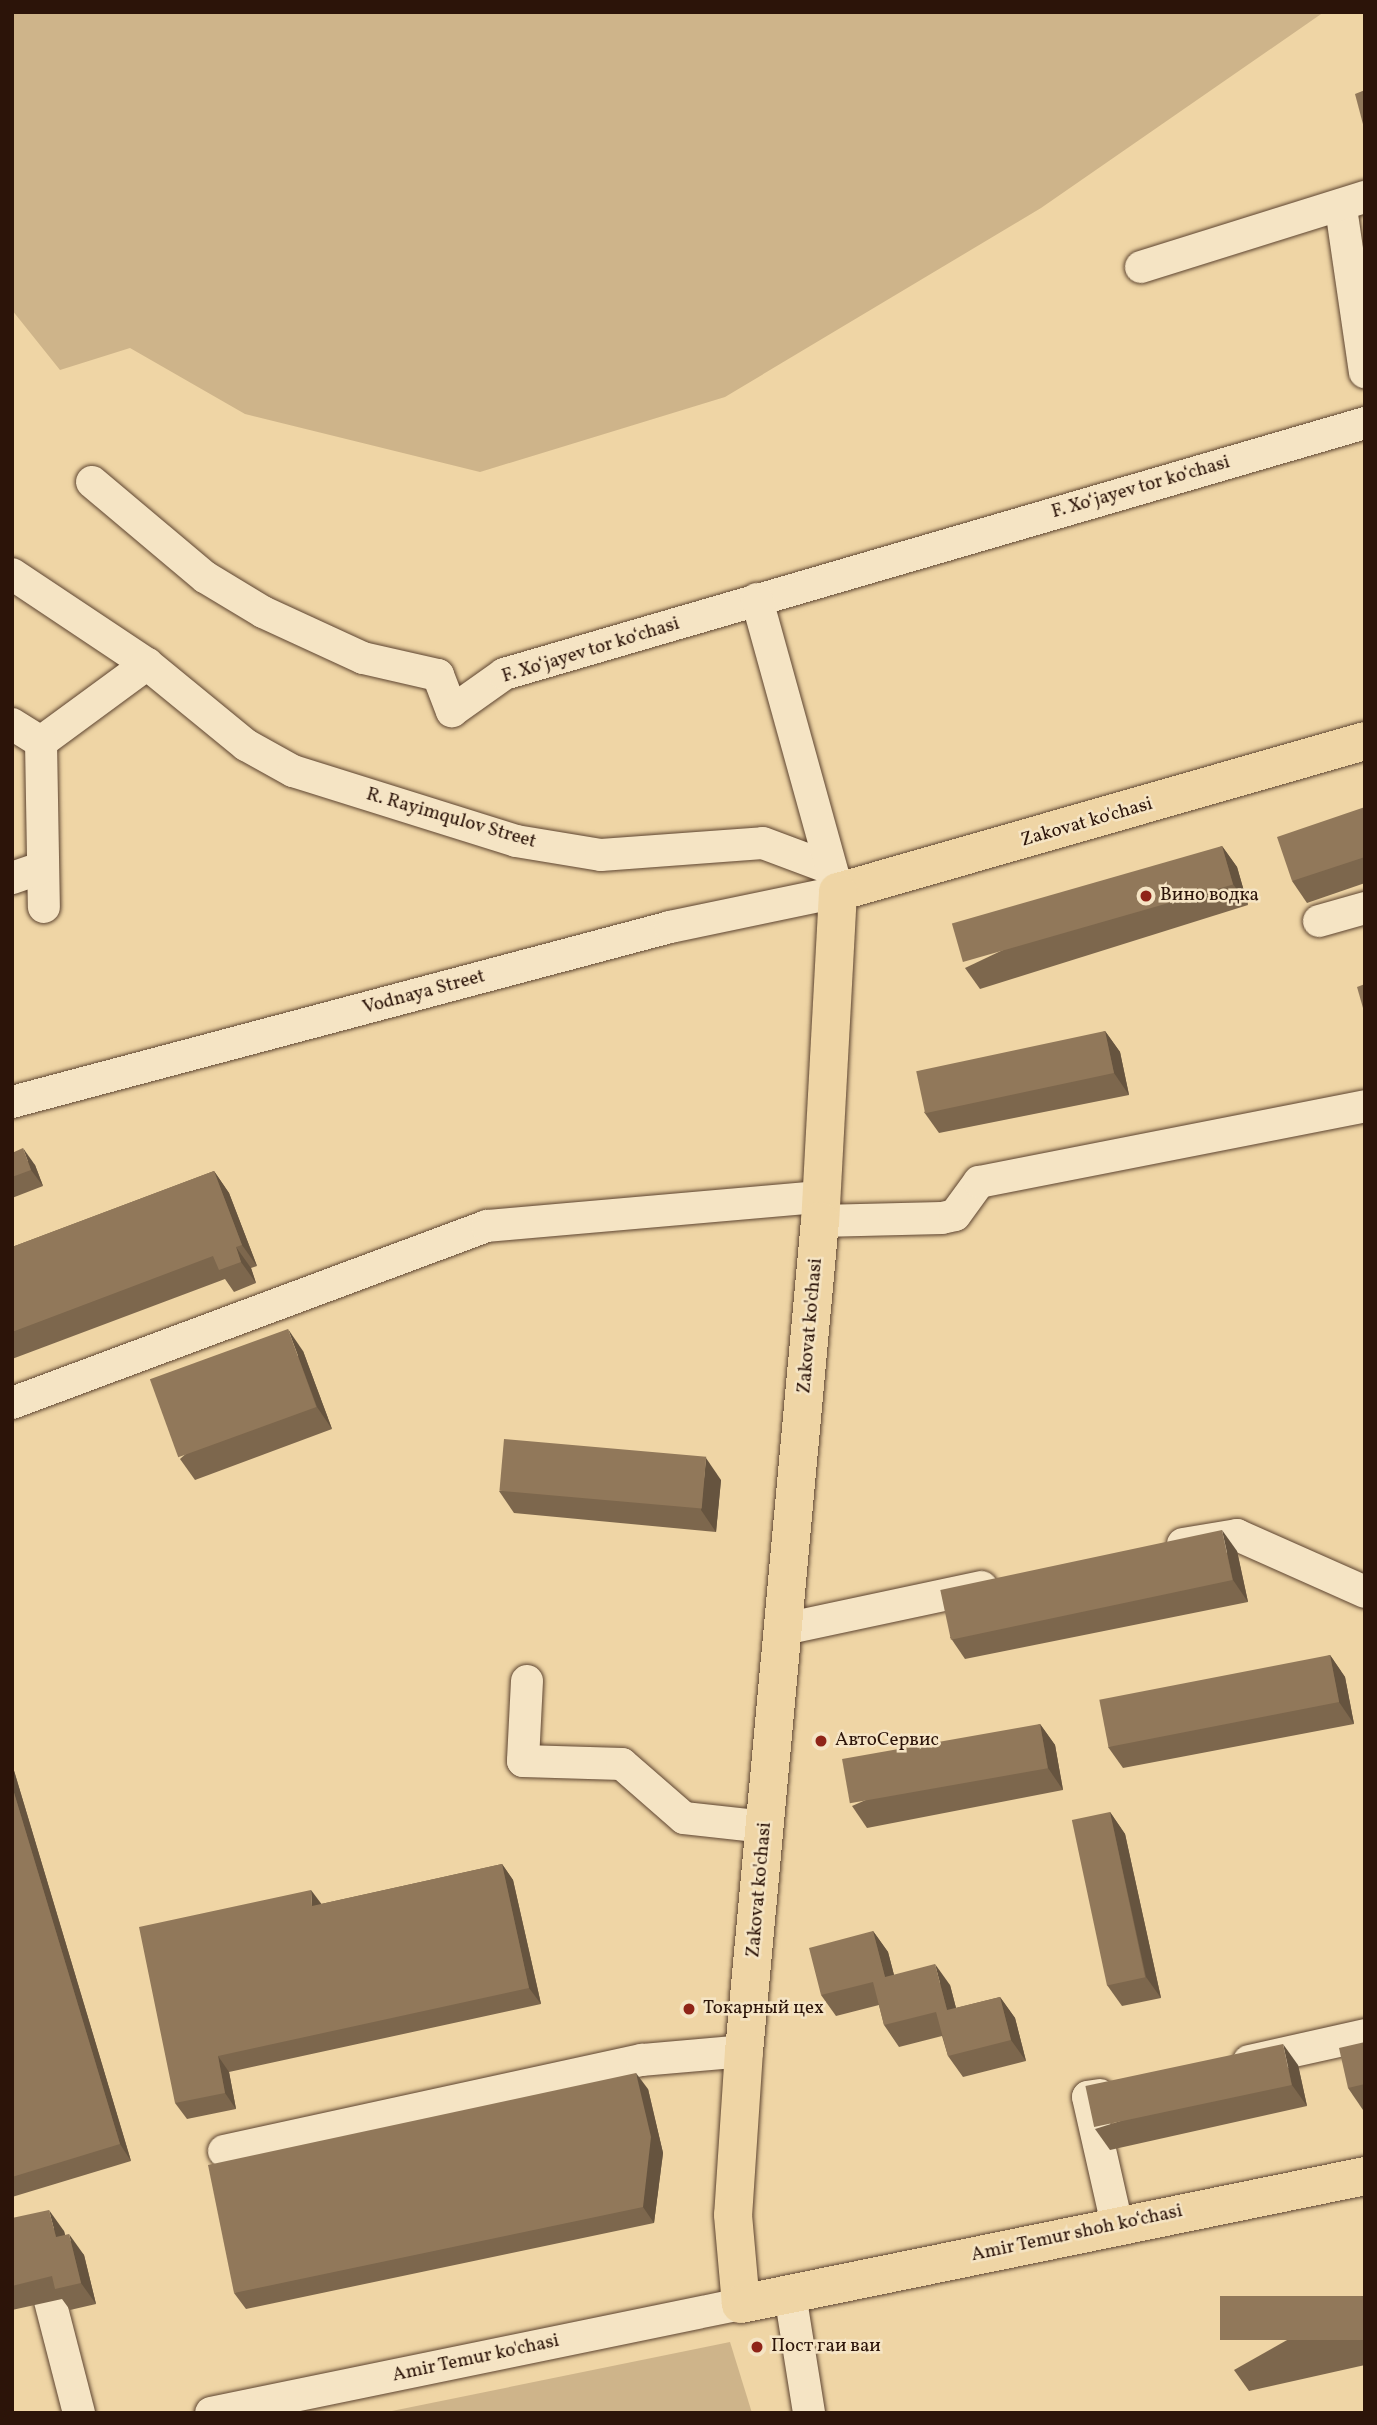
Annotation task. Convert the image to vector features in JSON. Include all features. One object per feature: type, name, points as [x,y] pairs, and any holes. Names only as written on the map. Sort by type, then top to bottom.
[{"type":"main road","name":"Zakovat ko'chasi","points":[[741,2304],[733,2215],[744,2051],[821,1209],[834,880],[1365,741]]},
{"type":"main road","name":"Amir Temur shoh ko‘chasi","points":[[741,2304],[1365,2176]]},
{"type":"street","points":[[1142,267],[1353,203],[1365,372]]},
{"type":"street","name":"F. Xo‘jayev tor ko‘chasi","points":[[92,482],[205,577],[263,612],[363,658],[438,675],[452,710],[504,674],[1365,423]]},
{"type":"street","name":"R. Rayimqulov Street","points":[[12,574],[147,664],[246,745],[293,771],[426,816],[601,855],[763,843],[834,880]]},
{"type":"street","points":[[757,599],[834,880]]},
{"type":"street","points":[[44,907],[27,873],[41,742],[147,664]]},
{"type":"street","points":[[12,724],[41,742]]},
{"type":"street","name":"Vodnaya Street","points":[[12,1102],[670,927],[834,880]]},
{"type":"street","points":[[1319,921],[1365,908]]},
{"type":"street","points":[[12,1403],[486,1226],[821,1209],[942,1218],[955,1214],[979,1182],[1365,1107]]},
{"type":"street","points":[[1151,1551],[1237,1535],[1365,1592]]},
{"type":"street","points":[[784,1629],[1015,1580]]},
{"type":"street","points":[[527,1681],[523,1761],[622,1764],[684,1818],[765,1827]]},
{"type":"street","points":[[1220,2068],[1365,2035]]},
{"type":"street","points":[[224,2151],[642,2060],[744,2051]]},
{"type":"street","points":[[1117,2225],[1088,2097],[1128,2088]]},
{"type":"street","points":[[790,2294],[809,2413]]},
{"type":"street","points":[[50,2301],[79,2413]]},
{"type":"street","name":"Amir Temur ko'chasi","points":[[211,2413],[741,2304]]},
{"type":"shaded area","points":[[12,12],[1324,12],[1041,208],[725,397],[480,472],[245,414],[130,348],[60,370],[12,310]]},
{"type":"shaded area","points":[[730,2342],[752,2413],[382,2413]]},
{"type":"building","points":[[1365,90],[1365,128],[1364,128],[1355,94]]},
{"type":"building","points":[[1365,807],[1365,857],[1292,881],[1277,837]]},
{"type":"building","points":[[1222,846],[1233,884],[963,962],[952,923]]},
{"type":"building","points":[[1365,984],[1365,1015],[1357,987]]},
{"type":"building","points":[[1105,1031],[1114,1073],[925,1113],[916,1071]]},
{"type":"building","points":[[23,1148],[31,1170],[12,1177],[12,1153]]},
{"type":"building","points":[[214,1171],[242,1245],[236,1247],[241,1262],[219,1270],[213,1256],[12,1332],[12,1247]]},
{"type":"building","points":[[288,1329],[316,1407],[178,1457],[150,1379]]},
{"type":"building","points":[[504,1439],[706,1457],[702,1508],[499,1491]]},
{"type":"building","points":[[1222,1530],[1233,1580],[951,1640],[940,1590]]},
{"type":"building","points":[[1330,1655],[1339,1702],[1108,1747],[1099,1700]]},
{"type":"building","points":[[1040,1724],[1048,1768],[850,1803],[842,1759]]},
{"type":"building","points":[[12,1786],[120,2144],[12,2177]]},
{"type":"building","points":[[1110,1812],[1145,1977],[1107,1985],[1072,1820]]},
{"type":"building","points":[[502,1864],[529,1988],[218,2056],[225,2093],[175,2103],[139,1927],[311,1890],[312,1906]]},
{"type":"building","points":[[873,1931],[885,1977],[935,1964],[947,2010],[1000,1997],[1011,2040],[948,2056],[936,2012],[884,2025],[873,1982],[821,1995],[809,1948]]},
{"type":"building","points":[[1365,2042],[1365,2084],[1348,2088],[1339,2048]]},
{"type":"building","points":[[1283,2044],[1292,2085],[1094,2127],[1085,2086]]},
{"type":"building","points":[[636,2073],[651,2137],[643,2207],[234,2293],[208,2165]]},
{"type":"building","points":[[49,2210],[56,2237],[69,2234],[81,2283],[55,2289],[52,2276],[12,2286],[12,2218]]},
{"type":"building","points":[[1220,2296],[1365,2296],[1365,2340],[1220,2340]]},
{"type":"place","name":"Вино водка","points":[[1146,896]]},
{"type":"place","name":"АвтоСервис","points":[[821,1741]]},
{"type":"place","name":"Токарный цех","points":[[689,2009]]},
{"type":"place","name":"Пост гаи ваи","points":[[757,2347]]}]
